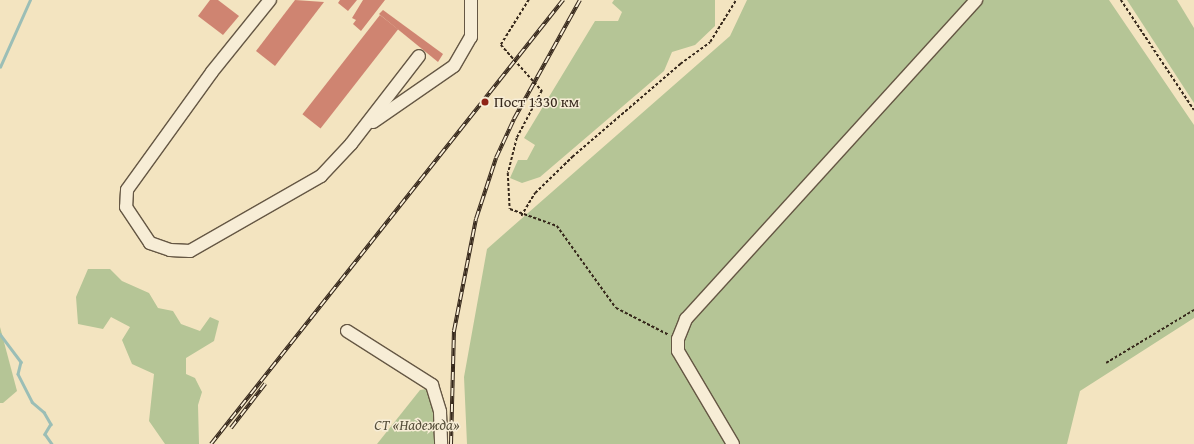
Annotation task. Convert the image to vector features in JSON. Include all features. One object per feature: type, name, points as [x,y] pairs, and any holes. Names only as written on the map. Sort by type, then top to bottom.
[{"type":"street","points":[[270,0],[212,72],[126,190],[126,207],[134,223],[150,243],[170,250],[190,251],[321,176],[361,131],[419,56]]},
{"type":"street","points":[[361,131],[454,66],[471,36],[471,0]]},
{"type":"street","points":[[733,444],[687,369],[678,351],[678,339],[686,319],[976,0]]},
{"type":"street","points":[[347,331],[432,385],[440,412],[441,444]]},
{"type":"path","points":[[529,0],[501,45],[542,91],[517,138],[508,173],[507,197],[510,209],[522,216],[556,226],[616,308],[678,339]]},
{"type":"path","points":[[522,216],[535,193],[572,157],[680,64],[710,42],[736,0]]},
{"type":"path","points":[[1121,0],[1194,110]]},
{"type":"path","points":[[1106,363],[1194,310]]},
{"type":"green space","points":[[614,0],[715,0],[715,26],[695,45],[672,52],[664,71],[540,177],[522,183],[510,178],[518,160],[527,160],[535,145],[524,138],[595,21],[618,21],[622,12],[612,3]]},
{"type":"green space","points":[[747,0],[1109,0],[1194,125],[1194,318],[1080,391],[1067,444],[467,444],[464,377],[487,249],[730,36]]},
{"type":"green space","points":[[1127,0],[1177,0],[1194,28],[1194,103]]},
{"type":"green space","points":[[88,269],[110,269],[122,281],[149,293],[158,308],[173,311],[181,324],[200,331],[210,317],[219,321],[214,341],[186,358],[186,374],[195,378],[202,392],[198,405],[199,444],[165,444],[149,421],[154,374],[132,364],[122,340],[130,327],[111,317],[103,329],[78,324],[76,297]]},
{"type":"green space","points":[[0,327],[17,391],[3,403],[0,403]]},
{"type":"green space","name":"СТ «Надежда»","points":[[433,388],[438,444],[377,444],[420,390]]},
{"type":"building","points":[[210,0],[218,0],[239,16],[223,35],[198,16]]},
{"type":"building","points":[[295,0],[324,2],[275,66],[256,51]]},
{"type":"building","points":[[340,0],[357,0],[348,11],[338,3]]},
{"type":"building","points":[[363,0],[385,0],[361,31],[353,24],[356,20],[352,18]]},
{"type":"building","points":[[383,10],[443,54],[438,62],[379,14]]},
{"type":"building","points":[[380,15],[398,29],[321,128],[302,114]]},
{"type":"waterway","points":[[0,67],[30,0]]},
{"type":"waterway","points":[[0,334],[21,362],[18,374],[32,402],[44,412],[51,424],[45,434],[52,444]]},
{"type":"railway","points":[[211,444],[563,0]]},
{"type":"railway","points":[[451,444],[454,331],[476,219],[496,158],[514,119],[580,0]]},
{"type":"railway","points":[[231,428],[265,384]]},
{"type":"place","name":"Пост 1330 км","points":[[485,102]]}]
